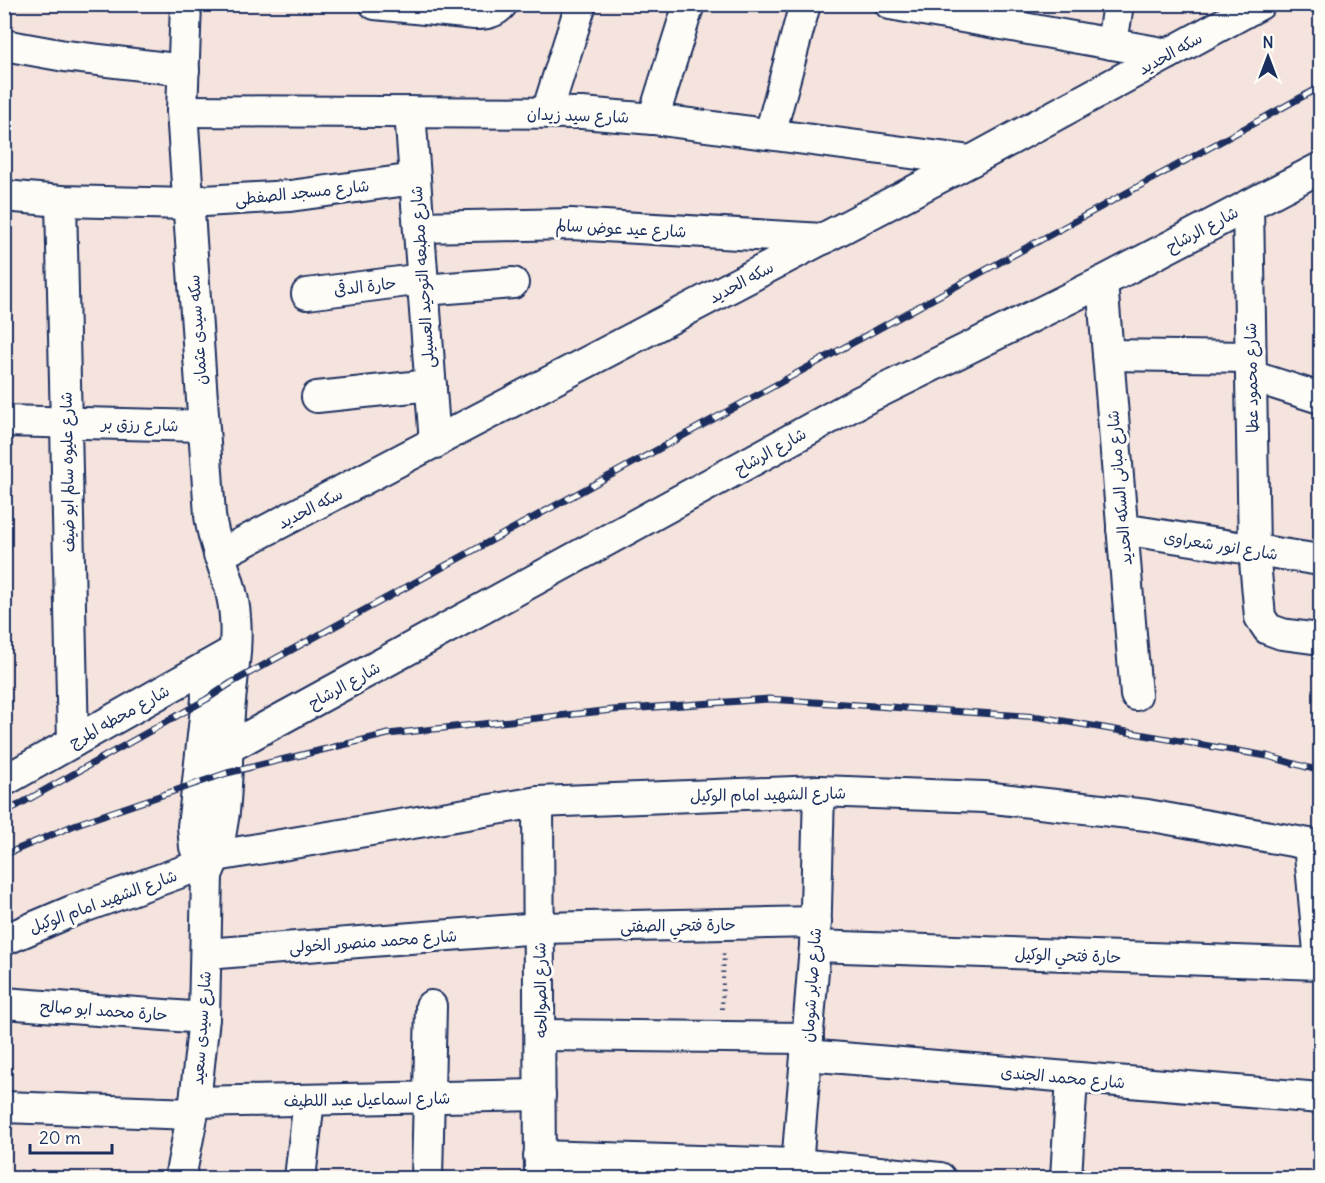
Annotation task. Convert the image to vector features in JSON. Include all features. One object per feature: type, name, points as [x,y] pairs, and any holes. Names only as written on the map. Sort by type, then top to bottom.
[{"type":"street","name":"سكه سيدى عثمان","points":[[186,4],[182,111],[211,529],[231,585],[236,618],[226,749],[227,773],[220,842],[208,866]]},
{"type":"street","points":[[375,4],[487,14],[499,9],[502,4]]},
{"type":"street","points":[[547,112],[581,4]]},
{"type":"street","points":[[653,119],[689,4]]},
{"type":"street","points":[[770,134],[805,4]]},
{"type":"street","points":[[890,4],[987,13],[1112,44],[1168,54]]},
{"type":"street","points":[[1112,44],[1118,4]]},
{"type":"street","name":"سكه الحديد","points":[[219,555],[972,161],[1260,4]]},
{"type":"street","points":[[4,45],[65,56],[184,70]]},
{"type":"street","name":"شارع سيد زيدان","points":[[182,111],[582,113],[653,119],[972,161]]},
{"type":"street","name":"شارع مطبعه التوحيد العسيلى","points":[[410,112],[435,443]]},
{"type":"street","name":"شارع الرشاح","points":[[226,749],[861,401],[1102,282],[1320,168]]},
{"type":"street","name":"شارع مسجد الصفطى","points":[[4,196],[61,201],[188,203],[290,196],[415,179]]},
{"type":"street","name":"شارع عليوه سالم ابو ضيف","points":[[61,201],[73,742]]},
{"type":"street","name":"شارع محمود عطا","points":[[1248,205],[1254,550],[1260,617],[1268,629],[1282,634],[1320,639]]},
{"type":"street","name":"شارع عيد عوض سالم","points":[[419,227],[571,224],[823,239]]},
{"type":"street","name":"شارع مبانى السكه الحديد","points":[[1102,282],[1136,694]]},
{"type":"street","name":"حارة الدقى","points":[[307,294],[423,284],[513,283]]},
{"type":"street","points":[[1108,355],[1250,367],[1320,398]]},
{"type":"street","points":[[317,398],[430,385]]},
{"type":"street","name":"شارع رزق بر","points":[[4,421],[203,426]]},
{"type":"street","name":"شارع انور شعراوى","points":[[1122,529],[1320,560]]},
{"type":"street","name":"شارع محطه المرج","points":[[4,781],[234,651]]},
{"type":"street","points":[[206,667],[207,699],[193,828],[195,847],[208,866]]},
{"type":"street","name":"شارع الشهيد امام الوكيل","points":[[4,940],[72,911],[208,866],[538,802],[819,791],[996,798],[1147,815],[1315,846]]},
{"type":"street","name":"شارع صابر شومان","points":[[796,1171],[816,934],[819,791]]},
{"type":"street","name":"شارع الصوالحه","points":[[538,802],[540,1167]]},
{"type":"street","points":[[1315,846],[1320,963]]},
{"type":"street","name":"شارع سيدى سعيد","points":[[180,1179],[194,1108],[204,1018],[208,866]]},
{"type":"street","name":"حارة فتحي الصفتى","points":[[540,928],[725,924],[816,934]]},
{"type":"street","name":"شارع محمد منصور الخولى","points":[[206,954],[540,928]]},
{"type":"street","name":"حارة فتحي الوكيل","points":[[816,934],[1320,963]]},
{"type":"street","name":"حارة محمد ابو صالح","points":[[4,1003],[204,1018]]},
{"type":"street","points":[[427,1179],[430,1006]]},
{"type":"street","name":"شارع محمد الجندى","points":[[541,1035],[721,1037],[1072,1078],[1320,1098]]},
{"type":"street","points":[[1066,1179],[1072,1078]]},
{"type":"street","name":"شارع اسماعيل عبد اللطيف","points":[[4,1107],[194,1108],[309,1100],[540,1095]]},
{"type":"street","points":[[300,1179],[309,1100]]},
{"type":"street","points":[[540,1167],[796,1171],[940,1179]]},
{"type":"path","points":[[721,1037],[725,924]]},
{"type":"railway","points":[[4,813],[207,699],[231,683],[1320,87]]},
{"type":"railway","points":[[4,855],[77,824],[227,773],[388,734],[613,710],[769,699],[1040,717],[1267,756],[1320,771]]}]
